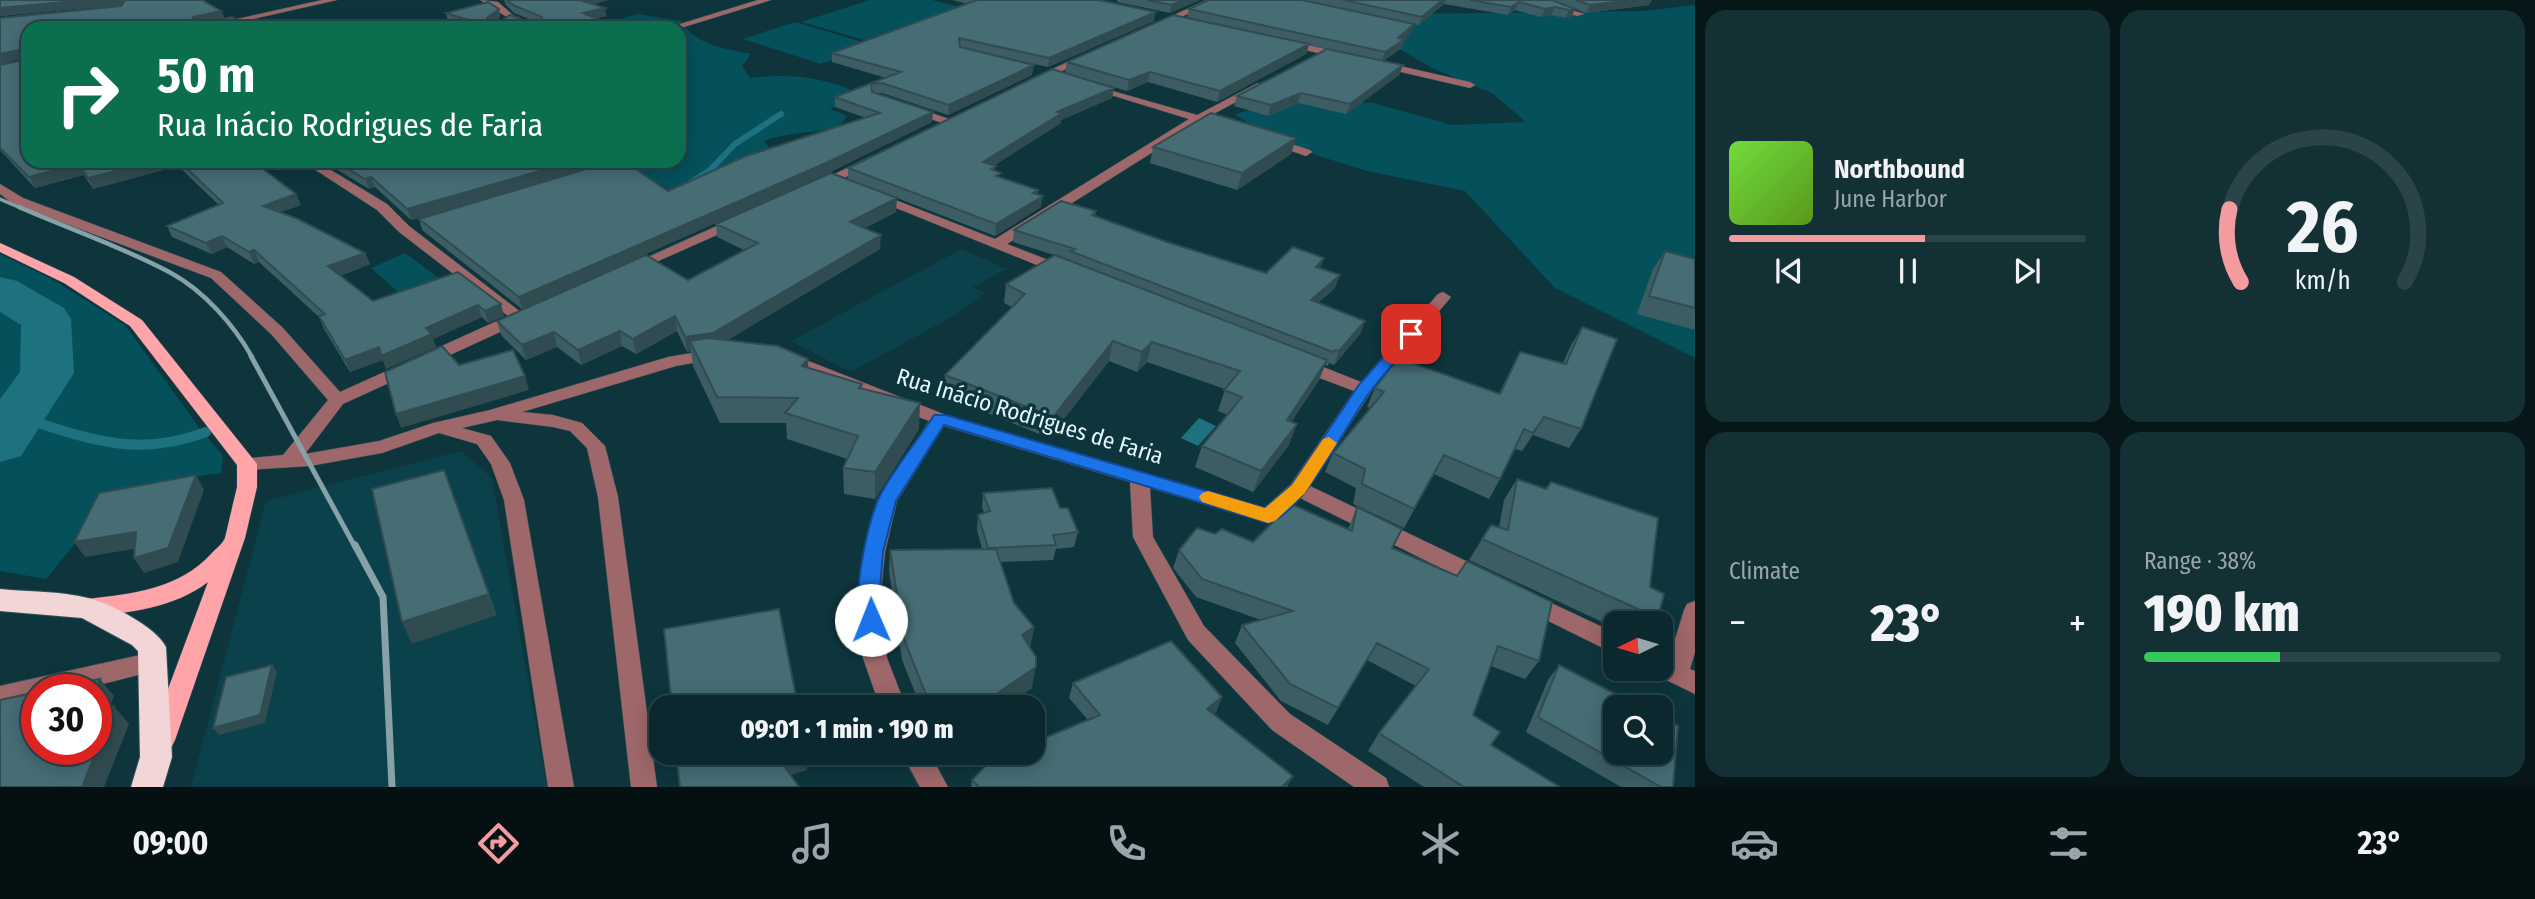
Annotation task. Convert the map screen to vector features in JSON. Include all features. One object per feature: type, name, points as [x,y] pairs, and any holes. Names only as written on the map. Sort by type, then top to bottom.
[{"type":"highway","points":[[0,600],[87,608],[142,637],[152,647],[152,772]]},
{"type":"main road","points":[[0,247],[69,280],[136,323],[247,464],[247,487],[235,538],[152,772]]},
{"type":"main road","points":[[87,608],[129,604],[177,591],[197,580],[218,562],[235,538]]},
{"type":"street","points":[[234,21],[333,0]]},
{"type":"street","points":[[484,0],[499,3],[506,19],[513,21]]},
{"type":"street","points":[[686,24],[767,0]]},
{"type":"street","points":[[1147,29],[1166,17],[1213,0]]},
{"type":"street","points":[[1535,0],[1546,0]]},
{"type":"street","points":[[1535,0],[1580,14]]},
{"type":"street","points":[[1166,17],[1197,24]]},
{"type":"street","points":[[1272,40],[1317,55],[1349,58]]},
{"type":"street","points":[[1026,84],[1055,75],[1098,51]]},
{"type":"street","points":[[1363,61],[1470,85]]},
{"type":"street","points":[[1024,67],[1055,75]]},
{"type":"street","points":[[995,245],[1265,82]]},
{"type":"street","points":[[1086,84],[1203,120]]},
{"type":"street","points":[[901,106],[953,119],[924,133]]},
{"type":"street","points":[[1258,137],[1306,152]]},
{"type":"street","points":[[806,190],[878,156]]},
{"type":"street","points":[[289,461],[337,400],[525,314],[410,227],[324,168]]},
{"type":"street","points":[[596,172],[610,168]]},
{"type":"street","points":[[831,179],[1084,279]]},
{"type":"street","points":[[0,188],[18,201],[216,275],[277,331],[337,400]]},
{"type":"street","points":[[619,273],[757,212]]},
{"type":"street","points":[[1443,297],[1364,389],[1298,489],[1603,638]]},
{"type":"street","points":[[247,464],[333,457],[382,447],[439,427],[494,415],[674,361],[738,352]]},
{"type":"street","name":"Rua Inácio Rodrigues de Faria","points":[[773,355],[940,419],[1268,516],[1298,489]]},
{"type":"street","points":[[1287,359],[1364,389]]},
{"type":"street","points":[[494,415],[553,421],[576,427],[596,446],[608,497],[645,787]]},
{"type":"street","points":[[888,695],[875,657],[869,602],[874,552],[887,500],[940,419]]},
{"type":"street","points":[[439,427],[484,440],[499,463],[514,500],[561,787]]},
{"type":"street","points":[[1140,476],[1143,537],[1196,633],[1281,722],[1376,787]]},
{"type":"street","points":[[1678,674],[1695,610]]},
{"type":"street","points":[[0,697],[154,662]]},
{"type":"street","points":[[921,765],[934,787]]},
{"type":"shaded area","points":[[870,0],[932,0],[968,9],[875,43],[801,22]]},
{"type":"shaded area","points":[[1695,5],[1695,358],[1555,288],[1465,191],[1367,171],[1284,145],[1234,114],[1294,100],[1373,103],[1452,125],[1526,122],[1492,93],[1434,69],[1396,47],[1411,14],[1644,11]]},
{"type":"shaded area","points":[[638,14],[681,21],[624,21],[623,18]]},
{"type":"shaded area","points":[[795,22],[873,45],[821,64],[743,39]]},
{"type":"shaded area","points":[[686,28],[703,41],[751,54],[742,66],[750,78],[808,78],[835,84],[863,95],[830,109],[847,116],[838,128],[790,134],[764,141],[773,154],[686,191],[669,189],[630,169],[686,168]]},
{"type":"shaded area","points":[[961,249],[1007,269],[973,287],[985,293],[957,314],[851,372],[791,341]]},
{"type":"shaded area","points":[[405,253],[447,284],[404,297],[371,268]]},
{"type":"shaded area","points":[[0,254],[52,279],[125,325],[200,429],[223,456],[221,473],[185,478],[108,503],[46,579],[0,571]]},
{"type":"shaded area","points":[[1199,418],[1216,426],[1198,446],[1181,438]]},
{"type":"shaded area","points":[[461,451],[492,478],[547,787],[191,787],[266,501]]},
{"type":"building","points":[[0,0],[86,0],[0,8]]},
{"type":"building","points":[[125,0],[202,0],[221,11],[193,17],[192,21],[21,21],[21,49],[0,54],[0,18],[121,6]]},
{"type":"building","points":[[507,0],[580,0],[605,8],[583,13],[600,20],[596,21],[541,21],[542,17]]},
{"type":"building","points":[[977,0],[1099,0],[1156,12],[1049,58],[959,38],[960,47],[1034,65],[949,105],[882,83],[871,84],[872,92],[933,112],[826,163],[519,297],[419,219],[590,168],[634,168],[668,191],[746,156],[880,113],[835,97],[901,72],[832,53]]},
{"type":"building","points":[[1147,0],[1183,0],[1171,5]]},
{"type":"building","points":[[1208,0],[1302,0],[1414,24],[1398,38],[1405,39],[1385,52],[1189,9]]},
{"type":"building","points":[[1343,0],[1442,0],[1422,17]]},
{"type":"building","points":[[1470,0],[1552,0],[1575,9],[1545,9],[1519,2],[1511,7]]},
{"type":"building","points":[[1576,0],[1632,0],[1590,5]]},
{"type":"building","points":[[488,2],[499,9],[487,18],[488,21],[471,21],[446,13]]},
{"type":"building","points":[[510,15],[525,21],[501,21]]},
{"type":"building","points":[[1173,15],[1309,44],[1220,91],[1150,72],[1129,80],[1067,62]]},
{"type":"building","points":[[232,17],[236,20],[227,21],[214,21]]},
{"type":"building","points":[[1327,49],[1403,65],[1350,104],[1301,93],[1271,105],[1237,96]]},
{"type":"building","points":[[21,61],[21,168],[64,168],[29,177],[0,148],[0,65]]},
{"type":"building","points":[[1052,69],[1114,88],[1057,112],[1062,113],[983,162],[996,166],[991,169],[1001,173],[996,176],[1038,190],[1033,193],[1043,196],[996,224],[848,168]]},
{"type":"building","points":[[1211,113],[1296,138],[1242,173],[1153,147]]},
{"type":"building","points":[[82,168],[127,168],[88,178]]},
{"type":"building","points":[[186,168],[262,168],[296,194],[263,206],[298,219],[365,253],[328,266],[373,301],[458,272],[501,304],[485,311],[478,305],[426,328],[432,334],[381,356],[379,347],[345,360],[319,316],[325,314],[254,250],[249,252],[222,236],[206,243],[167,226],[223,203]]},
{"type":"building","points":[[347,168],[550,168],[407,209],[371,177],[365,179]]},
{"type":"building","points":[[831,173],[897,198],[850,222],[881,235],[713,333],[685,337],[675,316],[633,339],[620,331],[578,350],[554,332],[522,345],[497,321],[646,255],[688,280],[758,243],[716,224]]},
{"type":"building","points":[[1061,201],[1096,211],[1092,215],[1167,242],[1266,273],[1293,247],[1324,258],[1316,267],[1340,275],[1311,300],[1365,321],[1339,351],[1333,352],[1070,251],[1075,249],[1014,230]]},
{"type":"building","points":[[1665,251],[1695,259],[1695,308],[1649,296]]},
{"type":"building","points":[[1055,255],[1327,360],[1287,420],[1297,424],[1261,471],[1202,446],[1242,397],[1224,390],[1240,371],[1152,342],[1142,352],[1113,341],[1053,417],[945,375],[1025,294],[1006,284]]},
{"type":"building","points":[[1582,327],[1617,339],[1581,429],[1544,417],[1533,433],[1524,429],[1500,479],[1444,455],[1414,509],[1362,484],[1365,469],[1333,453],[1384,392],[1375,388],[1398,358],[1500,394],[1520,352],[1566,364]]},
{"type":"building","points":[[708,338],[778,346],[808,359],[802,366],[862,384],[859,388],[920,403],[875,472],[843,468],[858,436],[785,413],[798,398],[717,397],[690,341]]},
{"type":"building","points":[[442,346],[459,365],[513,350],[525,376],[396,414],[385,372]]},
{"type":"building","points":[[444,470],[489,594],[402,622],[372,489]]},
{"type":"building","points":[[196,475],[168,548],[134,558],[136,532],[74,542],[99,493]]},
{"type":"building","points":[[1517,479],[1546,489],[1551,482],[1658,518],[1650,587],[1664,594],[1660,611],[1642,611],[1482,539],[1491,525],[1508,530]]},
{"type":"building","points":[[1052,488],[1060,508],[1068,508],[1078,532],[1053,535],[1056,545],[988,548],[978,515],[990,511],[983,493]]},
{"type":"building","points":[[1291,504],[1352,531],[1357,507],[1402,529],[1392,548],[1457,576],[1467,561],[1552,602],[1539,661],[1498,646],[1473,715],[1500,732],[1491,745],[1560,787],[1464,787],[1379,733],[1429,669],[1377,643],[1338,708],[1290,684],[1242,625],[1293,611],[1202,579],[1179,550],[1197,528],[1215,534],[1222,529],[1253,542]]},
{"type":"building","points":[[996,549],[1014,603],[1034,627],[1022,635],[1036,657],[1036,667],[995,695],[926,695],[904,639],[890,550]]},
{"type":"building","points":[[779,609],[796,695],[671,695],[664,629]]},
{"type":"building","points":[[1171,641],[1222,697],[1207,709],[1293,776],[1282,787],[979,787],[972,780],[986,765],[1045,765],[1045,738],[1100,715],[1073,683]]},
{"type":"building","points":[[272,665],[260,715],[213,728],[226,677]]},
{"type":"building","points":[[1559,665],[1618,695],[1603,695],[1603,754],[1538,717]]},
{"type":"building","points":[[21,695],[21,765],[91,765],[82,787],[0,787],[0,700]]},
{"type":"building","points":[[1673,723],[1678,726],[1673,787],[1661,787],[1622,765],[1673,765]]},
{"type":"building","points":[[677,765],[784,765],[799,787],[680,787]]},
{"type":"waterway","points":[[690,183],[710,170],[735,144],[781,114]]},
{"type":"waterway","points":[[0,291],[46,319],[47,373],[0,442]]},
{"type":"waterway","points":[[17,416],[88,438],[133,445],[180,440],[206,432]]},
{"type":"railway","points":[[0,199],[23,209]]},
{"type":"railway","points":[[19,207],[134,255],[183,280],[217,310],[252,357]]},
{"type":"railway","points":[[251,356],[355,547]]},
{"type":"railway","points":[[355,545],[383,597],[392,787]]},
{"type":"slow traffic","points":[[1208,497],[1268,516],[1298,489],[1329,443]]},
{"type":"route","points":[[871,620],[869,602],[874,552],[887,500],[940,419],[1268,516],[1298,489],[1364,389],[1411,334]]}]
